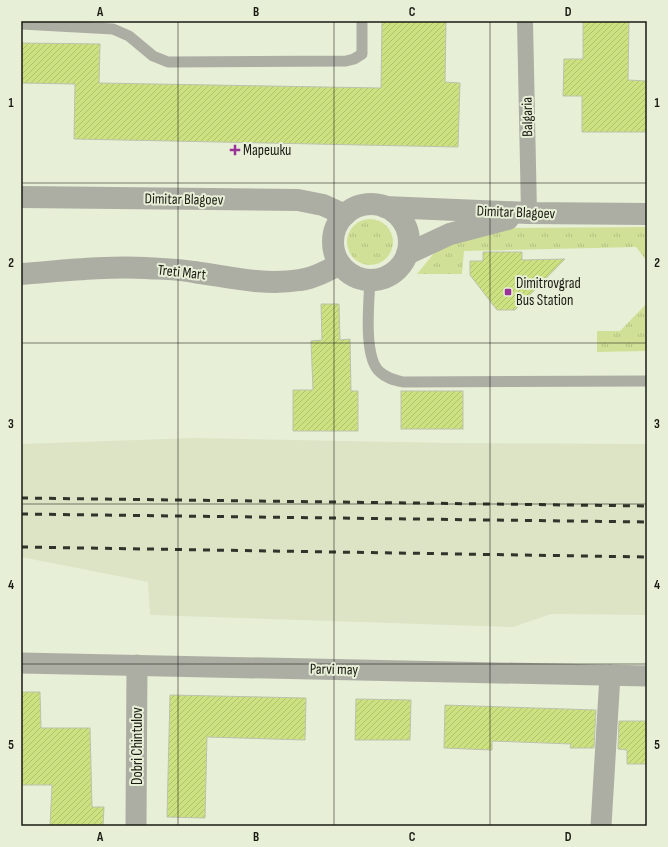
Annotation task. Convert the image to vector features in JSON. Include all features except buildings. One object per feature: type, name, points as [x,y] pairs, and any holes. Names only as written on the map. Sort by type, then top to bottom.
[{"type":"street","name":"Balgaria","points":[[524,21],[529,213]]},
{"type":"street","name":"Dimitar Blagoev","points":[[21,197],[298,200],[322,205],[345,215]]},
{"type":"street","points":[[364,205],[385,207],[397,215],[406,226],[409,240],[408,254],[405,261],[396,272],[384,279],[362,280],[350,274],[340,264],[335,254],[333,238],[336,228],[345,215],[354,208],[364,205]]},
{"type":"street","name":"Dimitar Blagoev","points":[[385,207],[529,213],[647,214]]},
{"type":"street","points":[[408,254],[450,234],[529,213]]},
{"type":"street","name":"Treti Mart","points":[[21,274],[84,269],[143,268],[194,272],[230,278],[270,282],[302,280],[316,276],[340,264]]},
{"type":"street","name":"Parvi may","points":[[21,663],[647,676]]},
{"type":"street","name":"Dobri Chintulov","points":[[136,826],[137,665]]},
{"type":"street","points":[[601,826],[610,675]]},
{"type":"lane","points":[[21,24],[113,29],[128,36],[153,56],[168,62],[346,61],[354,59],[362,54],[362,21]]},
{"type":"lane","points":[[370,280],[368,331],[372,361],[378,371],[389,378],[402,382],[647,381]]},
{"type":"shaded area","points":[[195,438],[451,443],[647,444],[647,615],[551,614],[513,627],[150,615],[148,582],[21,557],[21,444]]},
{"type":"green space","points":[[370,219],[383,223],[389,229],[393,242],[389,255],[383,261],[370,265],[357,261],[351,255],[347,242],[351,229],[357,223]]},
{"type":"green space","points":[[647,227],[647,261],[636,247],[464,251],[462,274],[417,274],[434,253],[444,245],[509,228]]},
{"type":"green space","points":[[647,303],[647,351],[597,352],[597,331],[620,331]]},
{"type":"railway","points":[[21,498],[647,506]]},
{"type":"railway","points":[[21,514],[647,522]]},
{"type":"railway","points":[[21,547],[647,557]]},
{"type":"place","name":"Марешки","points":[[235,150]]},
{"type":"place","name":"Dimitrovgrad Bus Station","points":[[508,292]]}]
